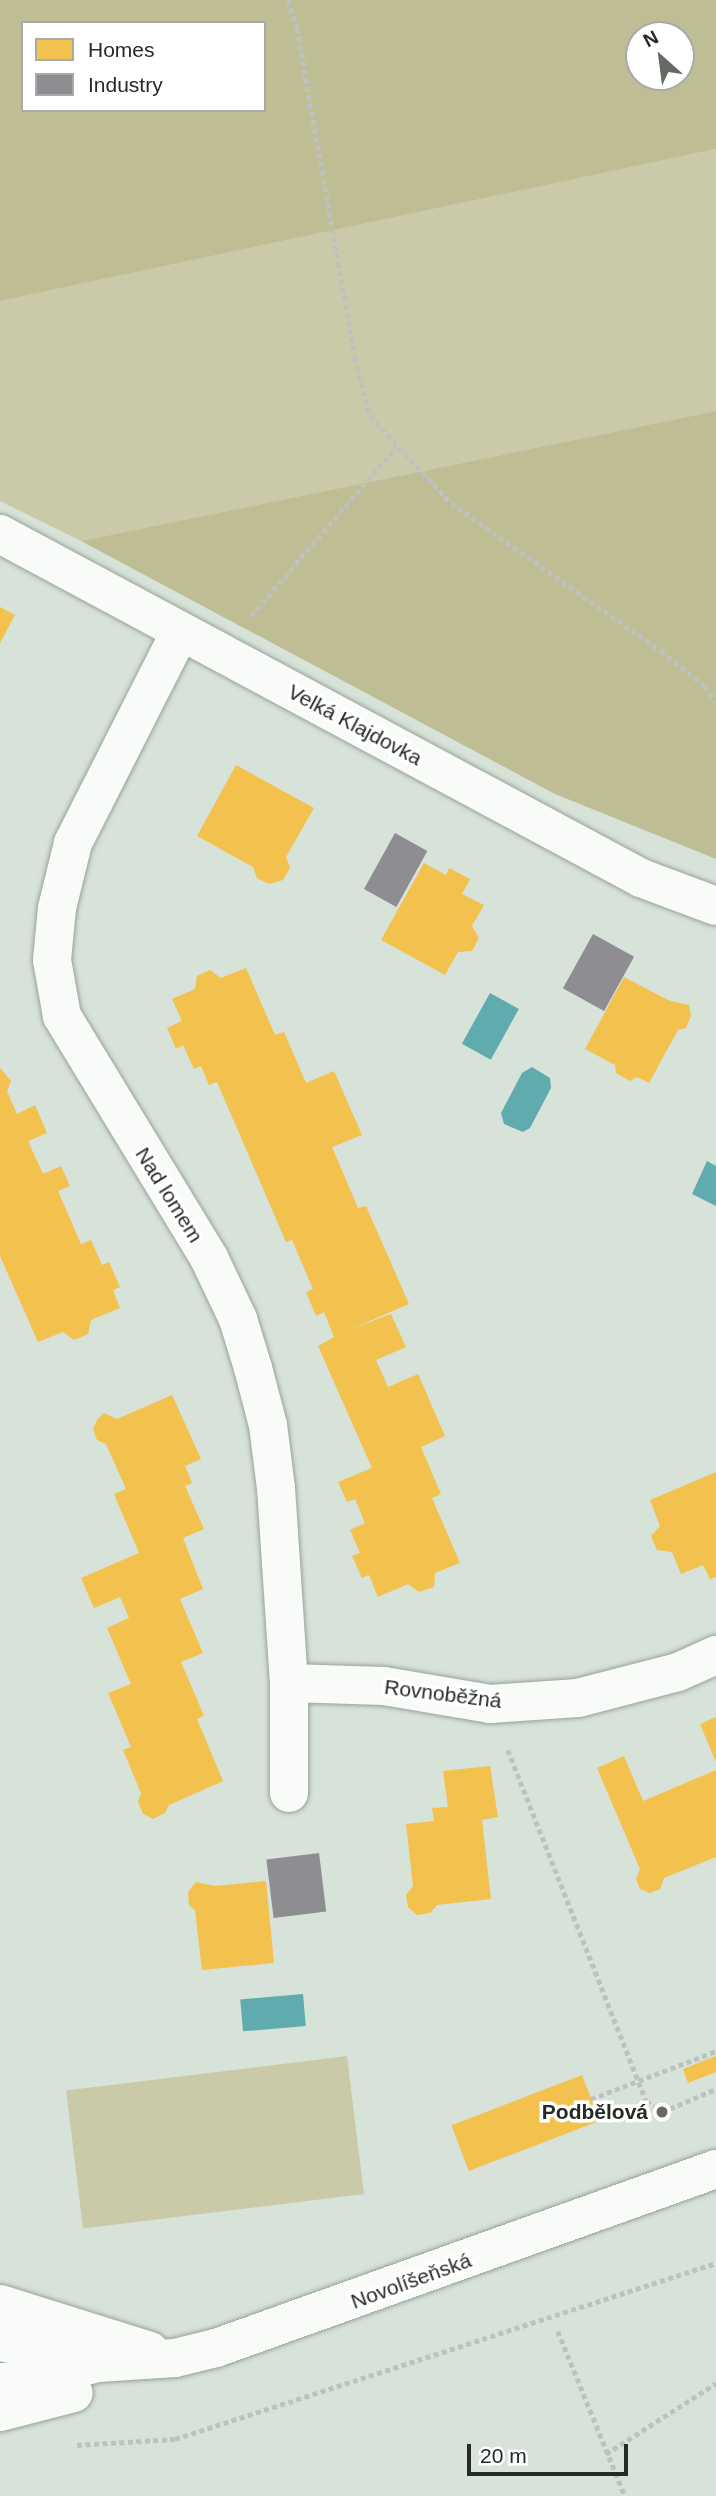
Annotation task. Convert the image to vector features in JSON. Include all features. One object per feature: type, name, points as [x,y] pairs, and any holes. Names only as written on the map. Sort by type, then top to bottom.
[{"type":"street","name":"Velká Klajdovka","points":[[0,534],[641,878],[716,906]]},
{"type":"street","name":"Nad lomem","points":[[180,632],[73,843],[57,908],[52,960],[62,1016],[209,1258],[238,1319],[268,1425],[289,1683],[289,1793]]},
{"type":"street","name":"Rovnoběžná","points":[[289,1683],[384,1686],[490,1703],[578,1698],[678,1672],[716,1655]]},
{"type":"street","name":"Novolíšeňská","points":[[0,2382],[22,2382],[98,2363],[175,2358],[347,2305],[716,2169]]},
{"type":"street","points":[[0,2304],[175,2358]]},
{"type":"street","name":"Novolíšeňská","points":[[0,2342],[98,2363]]},
{"type":"street","points":[[0,2412],[105,2384],[175,2358]]},
{"type":"path","points":[[288,0],[297,28],[355,358],[370,416],[451,503],[661,651],[705,686],[716,701]]},
{"type":"path","points":[[219,653],[396,447]]},
{"type":"path","points":[[490,1703],[646,2101],[662,2112],[716,2090]]},
{"type":"path","points":[[591,2099],[716,2051]]},
{"type":"path","points":[[66,2447],[175,2439],[716,2263]]},
{"type":"path","points":[[558,2331],[625,2496]]},
{"type":"path","points":[[606,2454],[716,2383]]},
{"type":"green space","points":[[716,149],[716,411],[81,541],[0,501],[0,301]]},
{"type":"green space","points":[[347,2056],[364,2194],[83,2228],[66,2090]]},
{"type":"shaded area","points":[[0,0],[716,0],[716,149],[0,301]]},
{"type":"shaded area","points":[[716,411],[716,859],[555,794],[81,541]]},
{"type":"water","points":[[490,993],[519,1009],[491,1060],[462,1044]]},
{"type":"water","points":[[532,1067],[550,1078],[551,1088],[530,1128],[523,1132],[504,1124],[501,1113],[522,1073]]},
{"type":"water","points":[[707,1161],[716,1166],[716,1206],[692,1194]]},
{"type":"water","points":[[303,1994],[306,2026],[243,2031],[240,1999]]},
{"type":"building: Homes","points":[[0,607],[15,615],[0,643]]},
{"type":"building: Homes","points":[[236,765],[314,808],[286,857],[290,868],[283,880],[269,884],[257,878],[253,867],[197,836]]},
{"type":"building: Homes","points":[[424,863],[446,875],[449,868],[470,879],[462,894],[484,905],[472,926],[479,938],[472,951],[458,952],[445,975],[381,940]]},
{"type":"building: Homes","points":[[246,968],[275,1035],[284,1032],[306,1083],[334,1071],[362,1135],[332,1147],[358,1208],[366,1206],[409,1304],[351,1329],[391,1314],[406,1347],[376,1360],[388,1387],[418,1374],[445,1436],[421,1447],[441,1494],[432,1498],[460,1563],[435,1573],[434,1587],[419,1592],[408,1584],[378,1597],[369,1575],[362,1578],[352,1556],[360,1553],[350,1530],[365,1523],[355,1499],[347,1502],[338,1482],[372,1468],[318,1346],[334,1337],[324,1312],[316,1316],[306,1292],[313,1289],[292,1240],[286,1242],[217,1082],[209,1085],[201,1066],[194,1069],[183,1045],[176,1049],[167,1028],[182,1021],[172,999],[195,989],[197,976],[210,970],[221,978]]},
{"type":"building: Homes","points":[[624,977],[670,1001],[689,1005],[691,1016],[686,1028],[678,1030],[649,1083],[637,1077],[630,1081],[616,1073],[615,1065],[585,1049]]},
{"type":"building: Homes","points":[[0,1068],[11,1081],[7,1091],[17,1114],[35,1105],[47,1133],[28,1141],[43,1174],[61,1166],[70,1186],[58,1191],[81,1244],[91,1240],[102,1265],[109,1262],[120,1287],[113,1290],[120,1308],[91,1320],[88,1334],[74,1340],[63,1332],[38,1342],[0,1256]]},
{"type":"building: Homes","points":[[172,1395],[201,1459],[185,1466],[192,1483],[185,1486],[204,1529],[183,1538],[203,1589],[180,1599],[203,1653],[181,1662],[204,1716],[197,1719],[223,1781],[169,1805],[165,1813],[153,1819],[143,1814],[138,1802],[141,1793],[123,1750],[131,1747],[108,1693],[131,1684],[107,1628],[129,1618],[120,1597],[94,1608],[81,1578],[139,1553],[114,1494],[126,1489],[106,1444],[97,1440],[93,1429],[97,1420],[104,1413],[117,1419]]},
{"type":"building: Homes","points":[[716,1472],[716,1577],[710,1579],[703,1565],[681,1574],[672,1552],[657,1550],[651,1536],[660,1526],[650,1500]]},
{"type":"building: Homes","points":[[716,1717],[716,1762],[700,1724]]},
{"type":"building: Homes","points":[[624,1756],[643,1801],[716,1770],[716,1857],[664,1878],[660,1889],[650,1893],[640,1889],[636,1879],[640,1869],[597,1768]]},
{"type":"building: Homes","points":[[490,1766],[498,1817],[482,1820],[491,1899],[437,1905],[430,1913],[417,1915],[408,1907],[406,1895],[413,1886],[406,1824],[434,1821],[432,1808],[448,1807],[443,1771]]},
{"type":"building: Homes","points":[[266,1881],[274,1963],[202,1970],[195,1910],[189,1905],[188,1892],[196,1882],[215,1886]]},
{"type":"building: Homes","points":[[716,2056],[716,2072],[688,2083],[683,2069]]},
{"type":"building: Homes","points":[[582,2075],[600,2121],[469,2171],[451,2125]]},
{"type":"building: Industry","points":[[395,833],[427,851],[396,907],[364,889]]},
{"type":"building: Industry","points":[[593,934],[634,957],[604,1011],[563,988]]},
{"type":"building: Industry","points":[[319,1853],[326,1912],[274,1918],[266,1859]]},
{"type":"place","name":"Podbělová","points":[[662,2112]]}]
